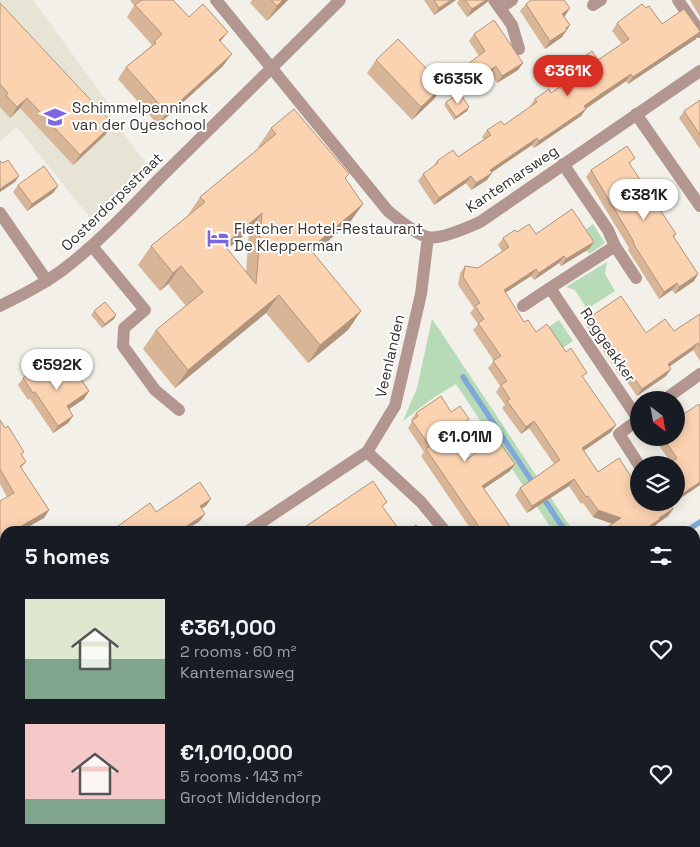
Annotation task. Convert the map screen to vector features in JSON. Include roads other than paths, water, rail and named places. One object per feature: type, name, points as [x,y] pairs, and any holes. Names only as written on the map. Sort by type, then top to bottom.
[{"type":"street","points":[[216,0],[388,211],[403,224],[428,237]]},
{"type":"street","name":"Oosterdorpsstraat","points":[[0,306],[46,281],[92,246],[340,0]]},
{"type":"street","points":[[512,0],[497,4],[512,25],[519,49]]},
{"type":"street","points":[[678,0],[700,32]]},
{"type":"street","name":"Kantemarsweg","points":[[428,237],[458,231],[480,222],[700,71]]},
{"type":"street","points":[[636,114],[700,206]]},
{"type":"street","points":[[563,164],[608,230],[614,246],[636,278]]},
{"type":"street","points":[[0,213],[46,281]]},
{"type":"street","name":"Veenlanden","points":[[255,526],[366,452],[395,406],[420,294],[428,237]]},
{"type":"street","points":[[92,246],[145,310],[124,328],[122,346],[155,390],[179,410]]},
{"type":"street","points":[[523,306],[614,246]]},
{"type":"street","name":"Roggeakker","points":[[550,288],[630,407]]},
{"type":"street","points":[[677,391],[699,376]]},
{"type":"street","name":"Roggeakker","points":[[630,425],[619,434],[633,456]]},
{"type":"street","points":[[366,452],[421,502],[442,526]]},
{"type":"waterway","points":[[463,377],[535,486]]},
{"type":"waterway","points":[[542,496],[562,526]]},
{"type":"waterway","points":[[694,526],[700,522]]},
{"type":"place","name":"Schimmelpenninck van der Oyeschool","points":[[55,117]]},
{"type":"place","name":"Fletcher Hotel-Restaurant De Klepperman","points":[[218,238]]}]
